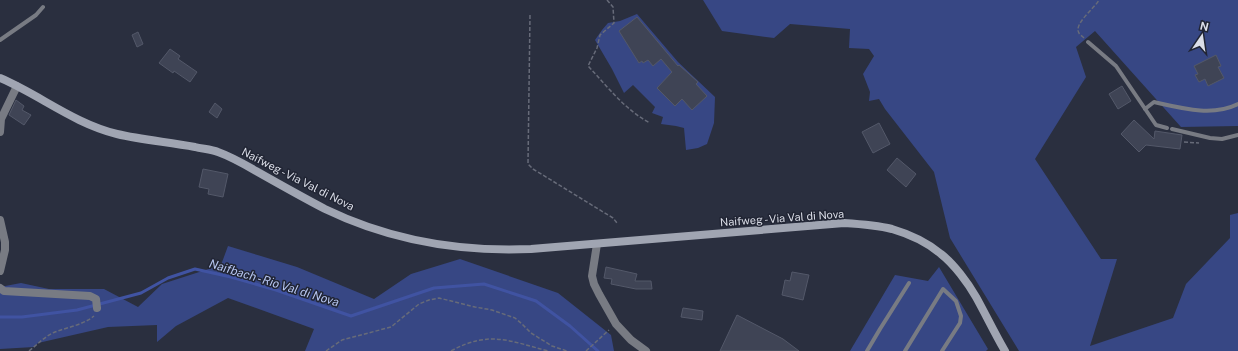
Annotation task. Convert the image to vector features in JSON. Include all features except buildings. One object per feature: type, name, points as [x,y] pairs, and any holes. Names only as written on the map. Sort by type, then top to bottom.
[{"type":"main road","name":"Naifweg - Via Val di Nova","points":[[0,78],[74,118],[117,134],[217,152],[236,160],[326,209],[351,220],[394,235],[439,244],[493,250],[531,250],[844,223],[868,224],[892,229],[910,236],[942,254],[975,296],[1005,351]]},
{"type":"street","points":[[0,132],[1,119],[17,86]]},
{"type":"street","points":[[0,220],[5,242],[5,250],[0,271]]},
{"type":"street","points":[[597,244],[592,276],[598,294],[616,324],[631,340],[646,351]]},
{"type":"street","points":[[0,288],[4,292],[90,296],[94,297],[97,304]]},
{"type":"lane","points":[[0,40],[36,15],[43,7]]},
{"type":"lane","points":[[1088,42],[1116,66],[1156,125],[1167,128]]},
{"type":"lane","points":[[1145,109],[1154,102],[1188,110],[1215,110],[1238,104]]},
{"type":"lane","points":[[1172,129],[1210,138],[1222,139],[1238,135]]},
{"type":"lane","points":[[867,351],[909,283]]},
{"type":"lane","points":[[905,351],[943,289],[956,301],[961,316],[960,323],[942,351]]},
{"type":"path","points":[[607,0],[613,7],[614,22],[600,35],[597,48],[588,66],[627,107],[650,123]]},
{"type":"path","points":[[1088,42],[1079,34],[1078,27],[1081,20],[1099,0]]},
{"type":"path","points":[[530,15],[528,164],[533,170],[613,218],[617,223]]},
{"type":"path","points":[[326,351],[342,340],[391,327],[419,304],[439,298],[492,310],[515,318],[531,333],[552,346],[568,351]]},
{"type":"path","points":[[30,351],[40,341],[53,333],[93,317],[96,313],[97,304]]},
{"type":"path","points":[[586,351],[603,334]]},
{"type":"path","points":[[451,351],[460,346],[480,340],[495,338],[514,341],[548,351]]},
{"type":"shaded area","points":[[703,0],[1238,0],[1238,126],[1181,127],[1095,31],[1076,47],[1086,77],[1035,159],[1101,259],[1117,259],[1090,346],[1173,318],[1186,284],[1230,238],[1230,215],[1238,213],[1238,351],[1019,351],[950,238],[934,172],[885,109],[879,99],[869,101],[870,92],[863,74],[874,56],[869,49],[849,48],[850,29],[790,24],[774,38],[722,31]]},
{"type":"shaded area","points":[[637,14],[678,62],[715,97],[714,123],[707,144],[698,148],[686,150],[684,128],[661,124],[663,117],[652,113],[655,107],[633,85],[624,93],[595,40],[608,23],[620,21]]},
{"type":"shaded area","points":[[228,246],[297,267],[374,299],[411,274],[460,259],[558,293],[611,335],[614,351],[305,351],[314,329],[228,298],[176,326],[157,342],[157,325],[108,327],[38,343],[34,347],[0,349],[0,287],[21,283],[49,289],[104,289],[138,307],[162,284],[221,265]]},
{"type":"shaded area","points":[[939,267],[988,349],[986,351],[850,351],[895,275],[928,281]]},
{"type":"waterway","name":"Naifbach - Rio Val di Nova","points":[[0,317],[22,317],[77,310],[141,293],[168,278],[195,269],[231,277],[276,290],[351,316],[434,288],[484,284],[536,301],[570,326],[598,351]]}]
